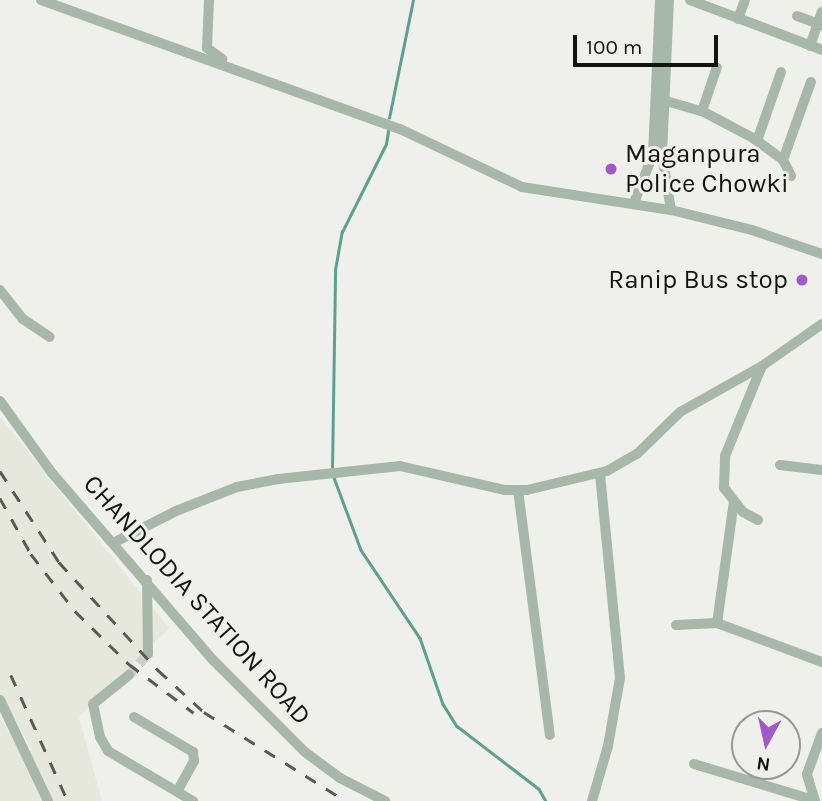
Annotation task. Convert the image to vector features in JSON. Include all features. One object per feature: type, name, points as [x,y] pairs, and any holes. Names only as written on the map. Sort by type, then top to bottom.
[{"type":"street","points":[[41,0],[232,66],[400,129],[522,187],[671,210],[752,230],[822,254]]},
{"type":"street","points":[[209,0],[207,48],[232,66]]},
{"type":"street","points":[[634,203],[653,154],[660,0]]},
{"type":"street","points":[[669,0],[662,154],[671,210]]},
{"type":"street","points":[[690,0],[713,4],[738,19],[822,50]]},
{"type":"street","points":[[738,19],[745,0]]},
{"type":"street","points":[[797,16],[821,20],[810,46]]},
{"type":"street","points":[[702,111],[717,67]]},
{"type":"street","points":[[757,141],[781,72]]},
{"type":"street","points":[[783,160],[811,82]]},
{"type":"street","points":[[666,101],[702,111],[757,141],[783,160],[791,176]]},
{"type":"street","points":[[0,290],[23,319],[50,337]]},
{"type":"street","points":[[115,542],[176,510],[237,487],[351,469],[401,466],[518,490],[600,474],[637,454],[680,412],[762,366],[822,324]]},
{"type":"street","points":[[758,520],[734,501],[724,488],[725,456],[762,366]]},
{"type":"street","name":"CHANDLODIA STATION ROAD","points":[[0,401],[52,473],[115,542],[213,660],[304,752],[340,778],[385,801]]},
{"type":"street","points":[[780,465],[822,470]]},
{"type":"street","points":[[592,801],[608,746],[620,678],[600,474]]},
{"type":"street","points":[[518,490],[550,735]]},
{"type":"street","points":[[717,623],[734,501]]},
{"type":"street","points":[[146,580],[148,653]]},
{"type":"street","points":[[676,625],[717,623],[822,662]]},
{"type":"street","points":[[129,675],[93,704],[100,737],[108,751],[193,801]]},
{"type":"street","points":[[0,700],[48,801]]},
{"type":"street","points":[[134,718],[193,752],[194,761],[177,792]]},
{"type":"street","points":[[814,801],[807,774],[822,733]]},
{"type":"street","points":[[694,764],[814,801]]},
{"type":"shaded area","points":[[0,417],[169,628],[79,717],[102,801],[0,801],[0,717],[23,756],[32,750],[0,694]]},
{"type":"waterway","points":[[389,118],[413,0]]},
{"type":"waterway","points":[[332,469],[335,270],[342,232],[386,144],[388,131]]},
{"type":"waterway","points":[[333,475],[361,550],[420,638],[443,704],[457,726],[539,789],[546,801]]},
{"type":"tunnel","points":[[129,675],[148,654]]},
{"type":"railway","points":[[0,471],[59,562],[158,670],[204,712],[346,801]]},
{"type":"railway","points":[[0,498],[31,554],[75,611],[129,664],[194,713]]},
{"type":"railway","points":[[11,675],[68,801]]},
{"type":"place","name":"Maganpura Police Chowki","points":[[611,169]]},
{"type":"place","name":"Ranip Bus stop","points":[[802,280]]}]
